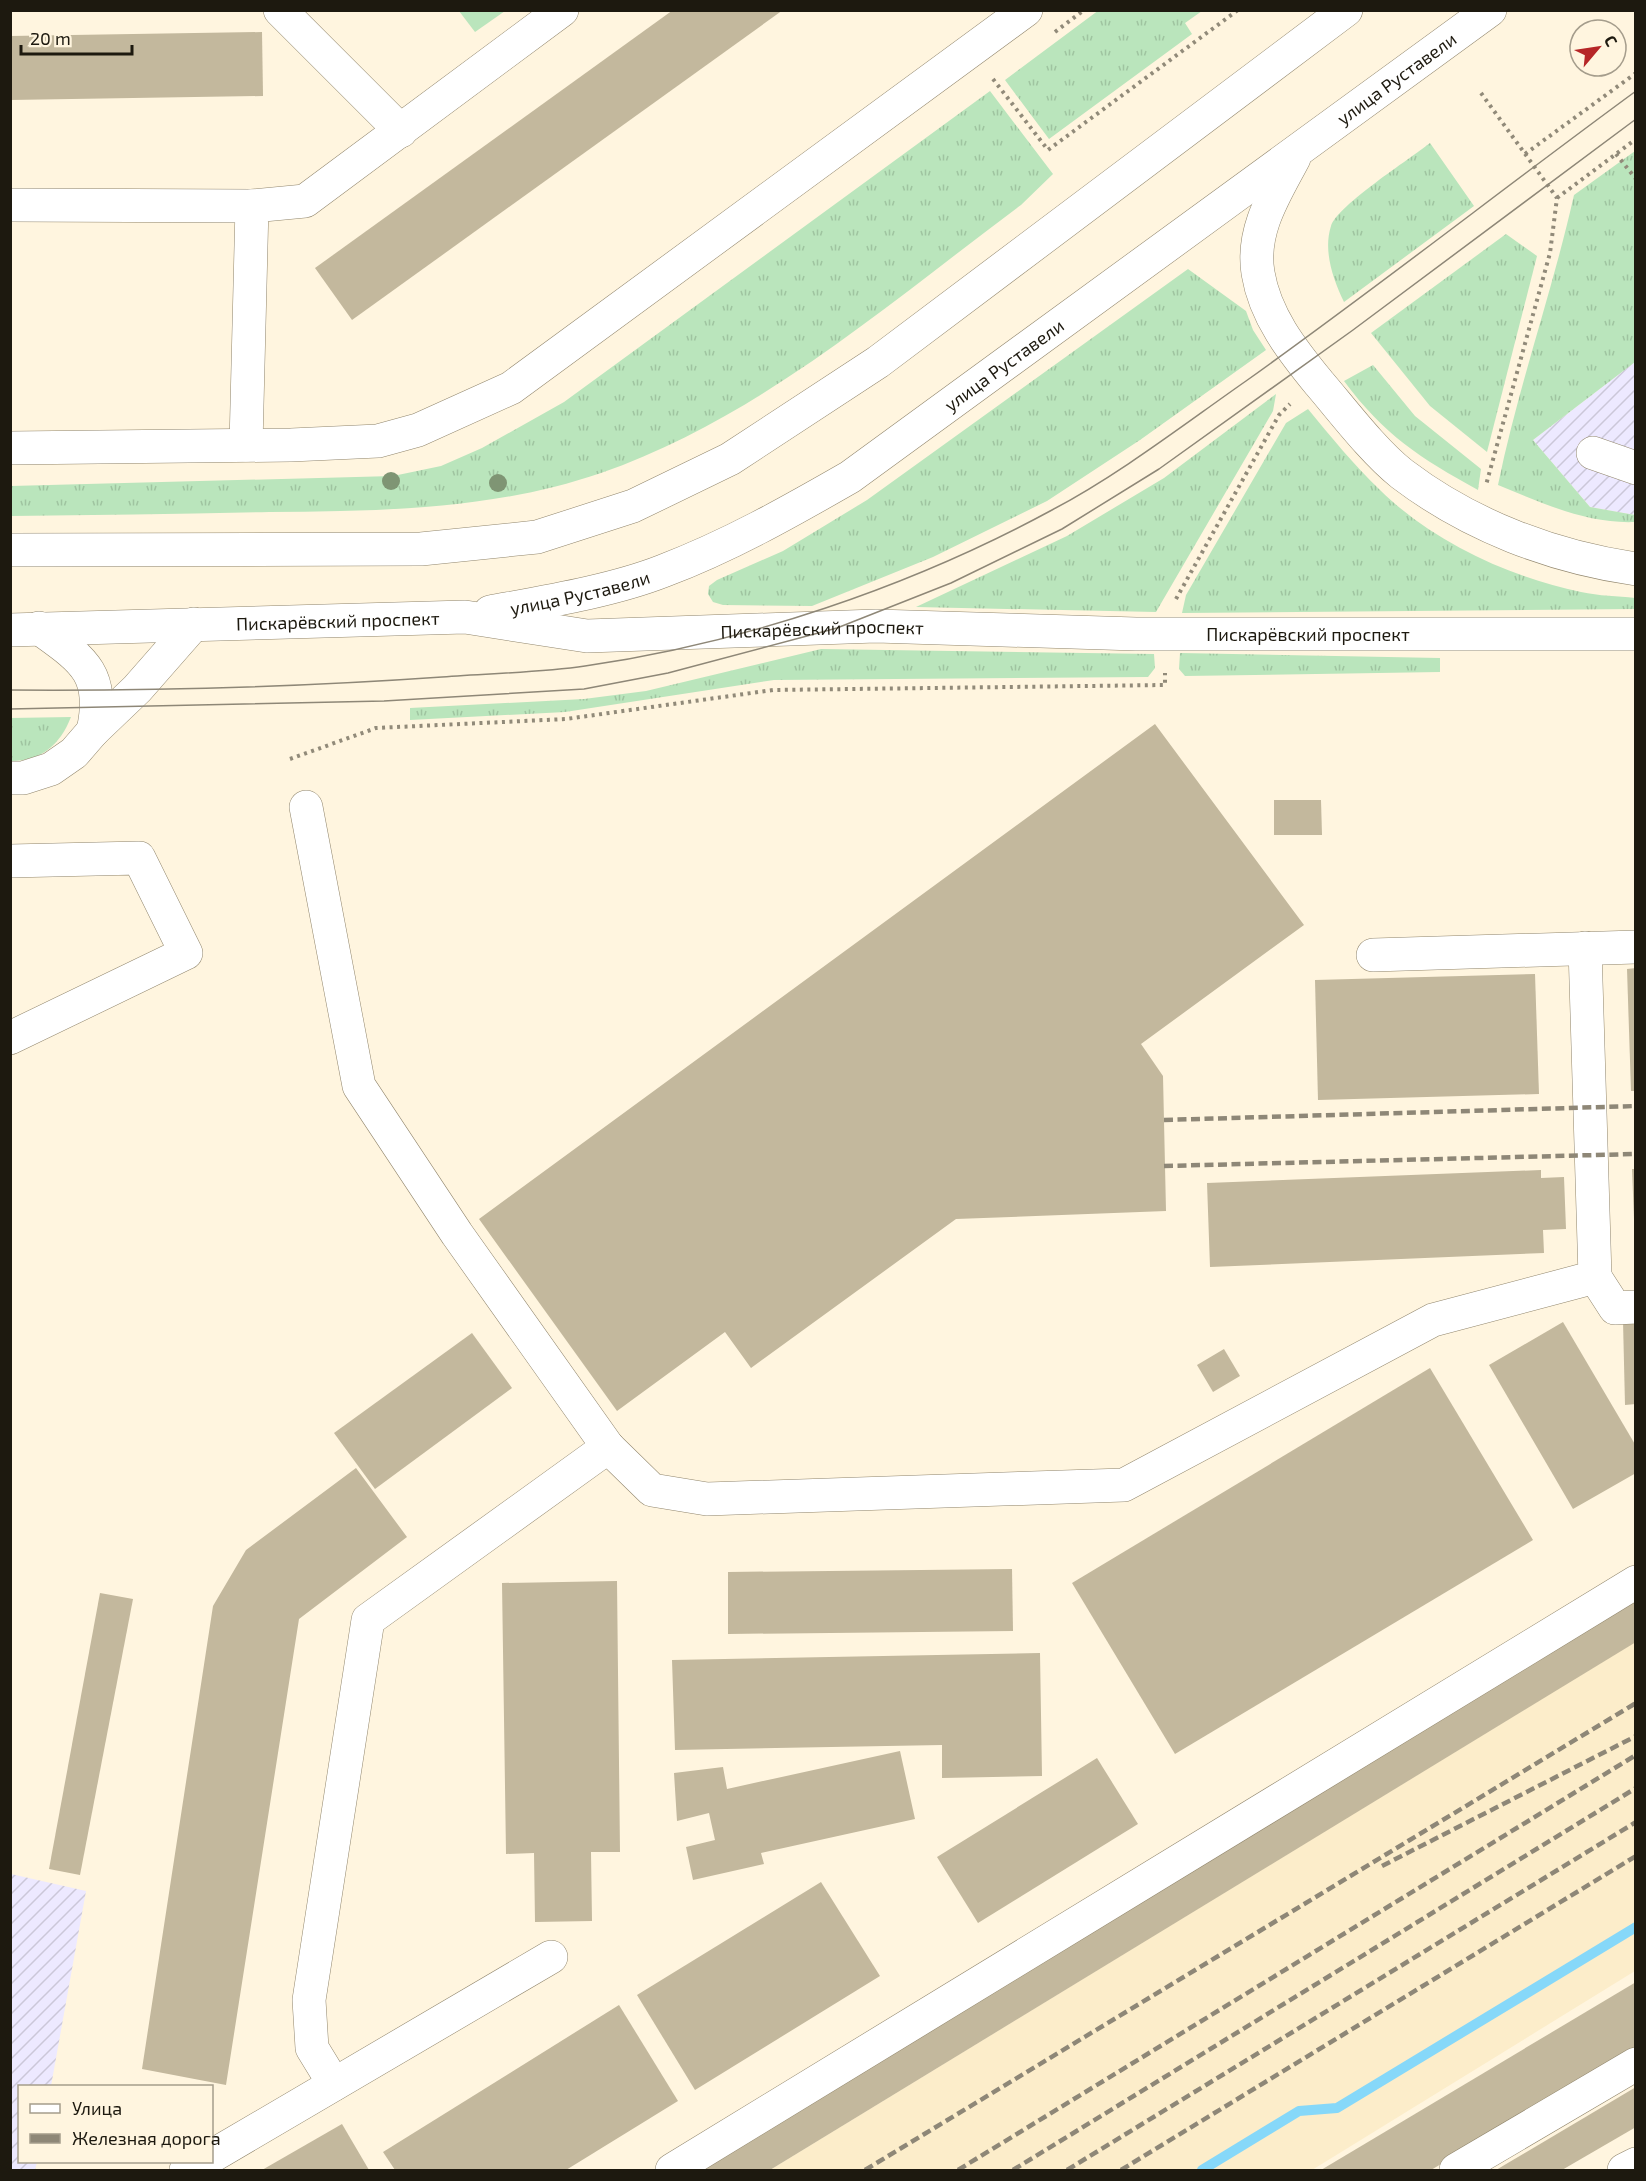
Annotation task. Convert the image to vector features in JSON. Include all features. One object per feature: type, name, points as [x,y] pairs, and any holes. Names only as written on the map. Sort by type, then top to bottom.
[{"type":"main road","points":[[280,10],[402,131]]},
{"type":"main road","points":[[10,205],[252,206],[305,201],[562,10]]},
{"type":"main road","points":[[10,448],[246,446],[378,441],[418,430],[511,388],[1026,10]]},
{"type":"main road","points":[[10,550],[421,549],[537,537],[633,506],[730,459],[878,362],[1346,10]]},
{"type":"main road","name":"улица Руставели","points":[[465,617],[555,600],[661,572],[762,528],[859,470],[1490,10]]},
{"type":"main road","points":[[1298,151],[1266,210],[1258,239],[1257,272],[1268,310],[1304,365],[1345,414],[1401,473],[1476,520],[1552,552],[1635,569]]},
{"type":"main road","points":[[246,446],[252,206]]},
{"type":"main road","points":[[1593,453],[1635,468]]},
{"type":"main road","name":"Пискарёвский проспект","points":[[25,629],[465,617],[587,636],[876,626],[1136,634],[1635,634]]},
{"type":"main road","points":[[10,778],[23,778],[51,769],[74,753],[93,731],[137,689],[194,624]]},
{"type":"main road","points":[[25,629],[78,656],[91,673],[97,691],[98,708],[93,731]]},
{"type":"main road","points":[[306,807],[359,1086],[457,1234],[608,1447],[652,1490],[707,1499],[1124,1485],[1433,1320],[1595,1277]]},
{"type":"main road","points":[[10,861],[139,858],[186,953],[10,1038]]},
{"type":"main road","points":[[1373,955],[1635,947]]},
{"type":"main road","points":[[1585,948],[1595,1277],[1615,1308],[1635,1307]]},
{"type":"main road","points":[[333,2084],[312,2048],[309,2000],[368,1620],[608,1447]]},
{"type":"main road","points":[[672,2170],[1635,1582]]},
{"type":"main road","points":[[213,2155],[551,1957]]},
{"type":"main road","points":[[1456,2170],[1635,2064]]},
{"type":"main road","points":[[1624,2170],[1635,2164]]},
{"type":"path","points":[[988,72],[1048,150],[1238,10]]},
{"type":"path","points":[[1525,154],[1635,73]]},
{"type":"path","points":[[1481,93],[1557,198],[1550,253],[1485,488]]},
{"type":"path","points":[[1557,198],[1635,139]]},
{"type":"path","points":[[1616,154],[1635,179]]},
{"type":"path","points":[[1174,602],[1279,415],[1293,402]]},
{"type":"path","points":[[290,759],[376,728],[566,719],[773,690],[1165,685],[1165,673]]},
{"type":"shaded area","points":[[1635,362],[1635,515],[1590,507],[1533,440]]},
{"type":"shaded area","points":[[1635,1642],[1635,1971],[1312,2170],[770,2170]]},
{"type":"shaded area","points":[[11,1874],[86,1891],[51,2085],[18,2085],[18,2163],[37,2163],[35,2170],[11,2170]]},
{"type":"green space","points":[[1099,10],[1202,11],[1185,23],[1192,34],[1049,139],[1005,80]]},
{"type":"green space","points":[[459,11],[505,11],[475,32]]},
{"type":"green space","points":[[990,91],[1053,174],[1021,205],[821,355],[769,390],[715,422],[659,450],[601,473],[560,485],[519,495],[437,506],[353,511],[11,516],[11,486],[393,476],[441,466],[482,448],[564,402]]},
{"type":"green space","points":[[1430,143],[1474,206],[1344,302],[1336,284],[1329,255],[1331,226],[1336,217],[1360,195]]},
{"type":"green space","points":[[1635,151],[1635,362],[1533,440],[1590,507],[1635,515],[1635,522],[1617,522],[1565,511],[1498,485],[1515,412],[1574,195]]},
{"type":"green space","points":[[1506,234],[1537,256],[1487,452],[1430,406],[1371,333]]},
{"type":"green space","points":[[1188,269],[1246,311],[1253,330],[1266,350],[1140,440],[1047,501],[933,557],[812,606],[723,605],[713,602],[708,594],[709,586],[717,580],[783,551],[867,500]]},
{"type":"green space","points":[[1373,365],[1415,416],[1481,469],[1478,490],[1404,444],[1359,400],[1344,381]]},
{"type":"green space","points":[[1276,394],[1273,411],[1156,612],[916,607],[1067,536],[1164,478]]},
{"type":"green space","points":[[1308,409],[1380,490],[1401,509],[1448,541],[1473,555],[1527,577],[1588,593],[1635,598],[1635,609],[1182,613],[1186,595],[1286,423]]},
{"type":"green space","points":[[821,649],[1154,654],[1155,668],[1148,677],[774,680],[565,712],[410,720],[410,708],[584,699],[646,691]]},
{"type":"green space","points":[[1180,653],[1440,658],[1440,672],[1185,676],[1179,669]]},
{"type":"green space","points":[[71,717],[61,736],[48,750],[31,758],[11,761],[10,718]]},
{"type":"building","points":[[673,10],[783,10],[352,320],[315,268]]},
{"type":"building","points":[[262,32],[263,96],[10,100],[10,36]]},
{"type":"building","points":[[1155,724],[1304,925],[1141,1044],[1163,1076],[1166,1211],[956,1219],[751,1368],[725,1332],[617,1411],[479,1219]]},
{"type":"building","points":[[1274,800],[1321,800],[1322,835],[1274,835]]},
{"type":"building","points":[[1636,968],[1636,1091],[1631,1091],[1627,969]]},
{"type":"building","points":[[1535,974],[1539,1094],[1318,1100],[1315,980]]},
{"type":"building","points":[[1632,1169],[1636,1169],[1636,1219],[1634,1219]]},
{"type":"building","points":[[1541,1170],[1541,1178],[1564,1177],[1566,1229],[1543,1230],[1544,1253],[1210,1267],[1207,1183]]},
{"type":"building","points":[[1623,1321],[1636,1321],[1636,1404],[1625,1405]]},
{"type":"building","points":[[1563,1322],[1636,1446],[1636,1473],[1573,1509],[1489,1365]]},
{"type":"building","points":[[472,1333],[512,1388],[375,1489],[334,1433]]},
{"type":"building","points":[[1224,1349],[1240,1376],[1213,1392],[1197,1365]]},
{"type":"building","points":[[1430,1368],[1533,1540],[1175,1754],[1072,1583]]},
{"type":"building","points":[[356,1468],[407,1537],[299,1619],[226,2085],[142,2069],[213,1606],[246,1550]]},
{"type":"building","points":[[1012,1569],[1013,1631],[728,1634],[728,1572]]},
{"type":"building","points":[[617,1581],[620,1852],[591,1852],[592,1921],[535,1922],[534,1853],[506,1854],[502,1583]]},
{"type":"building","points":[[100,1593],[133,1599],[80,1875],[49,1869]]},
{"type":"building","points":[[1636,1601],[1636,1642],[770,2170],[702,2170]]},
{"type":"building","points":[[1040,1653],[1042,1776],[942,1778],[942,1745],[675,1750],[672,1660]]},
{"type":"building","points":[[900,1751],[915,1819],[761,1853],[764,1864],[693,1880],[686,1847],[715,1840],[709,1813],[677,1821],[674,1773],[723,1767],[727,1789]]},
{"type":"building","points":[[1097,1758],[1138,1824],[978,1923],[937,1857]]},
{"type":"building","points":[[821,1882],[880,1976],[695,2090],[637,1995]]},
{"type":"building","points":[[1636,1982],[1636,2048],[1431,2170],[1321,2170]]},
{"type":"building","points":[[619,2005],[678,2101],[566,2170],[395,2170],[383,2152]]},
{"type":"building","points":[[1636,2087],[1636,2127],[1562,2170],[1496,2170]]},
{"type":"building","points":[[342,2124],[369,2170],[262,2170]]},
{"type":"waterway","points":[[1202,2170],[1299,2111],[1337,2108],[1636,1927]]},
{"type":"tram line","points":[[10,690],[280,686],[531,672],[585,666],[705,643],[765,627],[884,587],[998,538],[1077,496],[1127,465],[1393,273],[1636,91]]},
{"type":"tram line","points":[[10,709],[384,701],[584,689],[668,673],[837,628],[951,583],[1062,529],[1159,469],[1353,330],[1636,119]]},
{"type":"railway","points":[[1164,1120],[1636,1106]]},
{"type":"railway","points":[[1164,1166],[1636,1154]]},
{"type":"railway","points":[[865,2170],[1636,1703]]},
{"type":"railway","points":[[1382,1866],[1636,1736]]},
{"type":"railway","points":[[958,2170],[1636,1755]]},
{"type":"railway","points":[[1013,2170],[1636,1788]]},
{"type":"railway","points":[[1067,2170],[1636,1822]]},
{"type":"railway","points":[[1121,2170],[1636,1856]]}]
